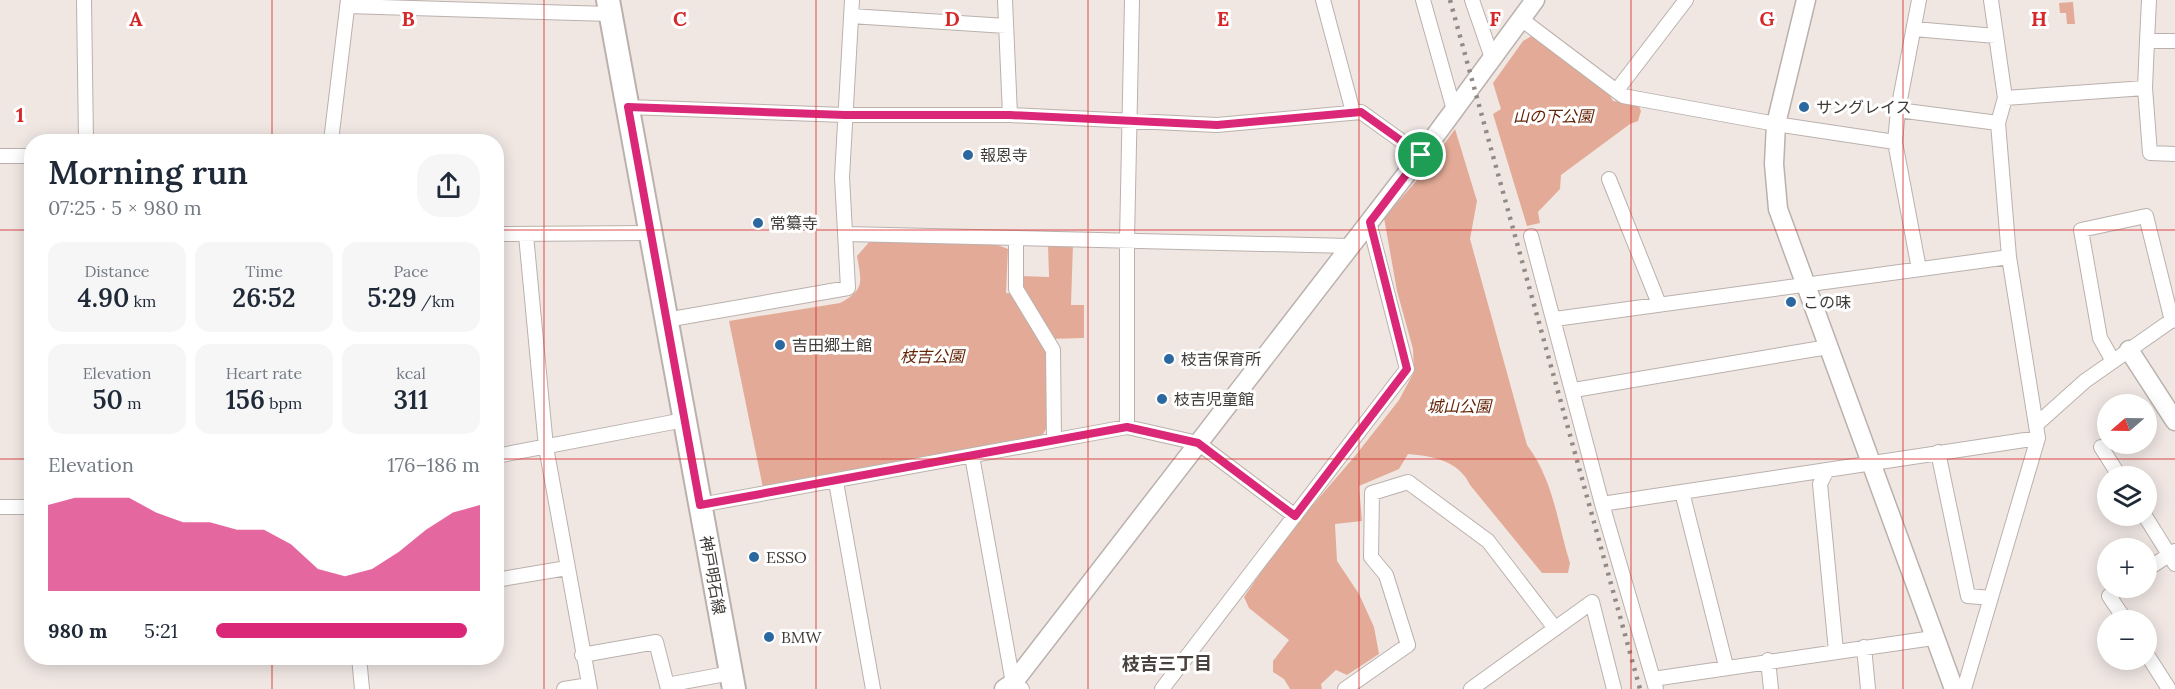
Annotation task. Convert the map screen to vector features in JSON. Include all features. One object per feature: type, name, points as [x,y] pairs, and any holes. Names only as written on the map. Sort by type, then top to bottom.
[{"type":"main road","name":"神戸明石線","points":[[609,7],[733,681]]},
{"type":"street","points":[[84,0],[86,134]]},
{"type":"street","points":[[666,320],[848,288],[842,177],[852,0]]},
{"type":"street","points":[[1005,0],[1010,115]]},
{"type":"street","points":[[1127,427],[1128,120],[1132,0]]},
{"type":"street","points":[[1323,0],[1353,112]]},
{"type":"street","points":[[1423,0],[1454,110]]},
{"type":"street","points":[[1472,0],[1492,58]]},
{"type":"street","points":[[1013,687],[1421,155],[1535,0]]},
{"type":"street","points":[[1617,90],[1686,0]]},
{"type":"street","points":[[1806,0],[1776,124],[1774,164],[1778,209],[1933,638],[1954,689]]},
{"type":"street","points":[[1919,0],[1898,111],[1895,142],[1919,268]]},
{"type":"street","points":[[1964,689],[2038,438],[2038,423],[2026,372],[2009,257],[1998,123],[2005,99],[1991,0]]},
{"type":"street","points":[[2149,0],[2145,88],[2150,153],[2175,154]]},
{"type":"street","points":[[332,134],[348,3],[609,7]]},
{"type":"street","points":[[851,16],[1006,26]]},
{"type":"street","points":[[1521,19],[1623,96],[1776,124],[1895,142]]},
{"type":"street","points":[[1914,29],[1996,36]]},
{"type":"street","points":[[2147,42],[2175,41]]},
{"type":"street","points":[[2005,99],[2145,88]]},
{"type":"street","points":[[628,107],[845,115],[1010,115],[1217,125],[1361,112],[1421,155]]},
{"type":"street","points":[[1898,111],[1998,123]]},
{"type":"street","points":[[0,156],[24,156]]},
{"type":"street","points":[[1609,179],[1659,304]]},
{"type":"street","points":[[2038,423],[2085,381],[2173,319],[2146,216],[2081,230],[2100,338],[2113,361]]},
{"type":"street","points":[[1162,689],[1407,369],[1370,222]]},
{"type":"street","points":[[504,234],[650,233]]},
{"type":"street","points":[[846,234],[1350,246]]},
{"type":"street","points":[[525,235],[546,447],[589,687],[564,689]]},
{"type":"street","points":[[1531,236],[1574,390],[1602,504],[1654,684],[1726,666],[1933,638]]},
{"type":"street","points":[[1016,238],[1016,290],[1053,350],[1054,439]]},
{"type":"street","points":[[1555,319],[1804,283],[2009,257]]},
{"type":"street","points":[[1574,390],[1828,347]]},
{"type":"street","points":[[2129,350],[2175,421]]},
{"type":"street","points":[[504,455],[684,420]]},
{"type":"street","points":[[700,505],[836,482],[1127,427],[1198,443],[1295,516]]},
{"type":"street","points":[[1602,504],[1827,470],[1870,461],[2038,438]]},
{"type":"street","points":[[1938,452],[1968,596],[1991,598]]},
{"type":"street","points":[[972,456],[1013,687]]},
{"type":"street","points":[[1827,470],[1820,484],[1836,651]]},
{"type":"street","points":[[836,482],[873,689]]},
{"type":"street","points":[[1345,689],[1408,645],[1386,575],[1371,557],[1372,493],[1408,482],[1488,541],[1554,627]]},
{"type":"street","points":[[1682,492],[1726,666]]},
{"type":"street","points":[[0,507],[24,507]]},
{"type":"street","points":[[2152,526],[2173,557],[2157,565]]},
{"type":"street","points":[[504,579],[567,568]]},
{"type":"street","points":[[1471,689],[1554,627],[1592,602],[1614,689]]},
{"type":"street","points":[[582,655],[656,642],[667,685],[733,681]]},
{"type":"street","points":[[1864,647],[1868,689]]},
{"type":"street","points":[[1768,660],[1771,689]]},
{"type":"street","points":[[360,665],[362,689]]},
{"type":"street","points":[[2157,670],[2169,689]]},
{"type":"green space","points":[[2073,2],[2075,24],[2067,24],[2066,13],[2060,13],[2059,3]]},
{"type":"green space","name":"山の下公園","points":[[1533,35],[1607,90],[1613,101],[1638,104],[1641,111],[1638,121],[1630,124],[1561,175],[1560,189],[1538,212],[1540,223],[1527,226],[1493,114],[1501,109],[1493,83],[1523,41]]},
{"type":"green space","name":"城山公園","points":[[1455,129],[1477,201],[1470,239],[1527,445],[1543,473],[1554,502],[1570,563],[1568,573],[1542,573],[1459,470],[1436,458],[1408,454],[1399,469],[1359,486],[1362,521],[1335,524],[1337,561],[1359,594],[1374,627],[1379,654],[1347,675],[1336,670],[1321,684],[1322,689],[1290,689],[1284,679],[1273,672],[1273,661],[1289,640],[1249,608],[1244,597],[1286,536],[1355,456],[1399,400],[1414,372],[1413,349],[1397,291],[1384,218],[1424,172]]},
{"type":"green space","name":"枝吉公園","points":[[870,241],[995,244],[1008,249],[1006,293],[1020,294],[1021,276],[1049,277],[1048,245],[1073,244],[1071,305],[1084,305],[1084,338],[1048,339],[1046,429],[1041,437],[763,488],[729,321],[840,303],[858,289],[860,278],[857,256]]},
{"type":"railway","points":[[1450,0],[1640,689]]},
{"type":"place","name":"サングレイス","points":[[1804,107]]},
{"type":"place","name":"報恩寺","points":[[968,155]]},
{"type":"place","name":"常纂寺","points":[[758,223]]},
{"type":"place","name":"この味","points":[[1791,302]]},
{"type":"place","name":"吉田郷土館","points":[[780,345]]},
{"type":"place","name":"枝吉保育所","points":[[1169,359]]},
{"type":"place","name":"枝吉児童館","points":[[1162,399]]},
{"type":"place","name":"ESSO","points":[[754,557]]},
{"type":"place","name":"BMW","points":[[769,637]]},
{"type":"district","name":"枝吉三丁目","points":[[1167,664]]},
{"type":"route","points":[[628,107],[845,115],[1010,115],[1217,125],[1361,112],[1421,155],[1370,222],[1407,369],[1295,516],[1198,443],[1127,427],[836,482],[700,505],[628,107]]}]
